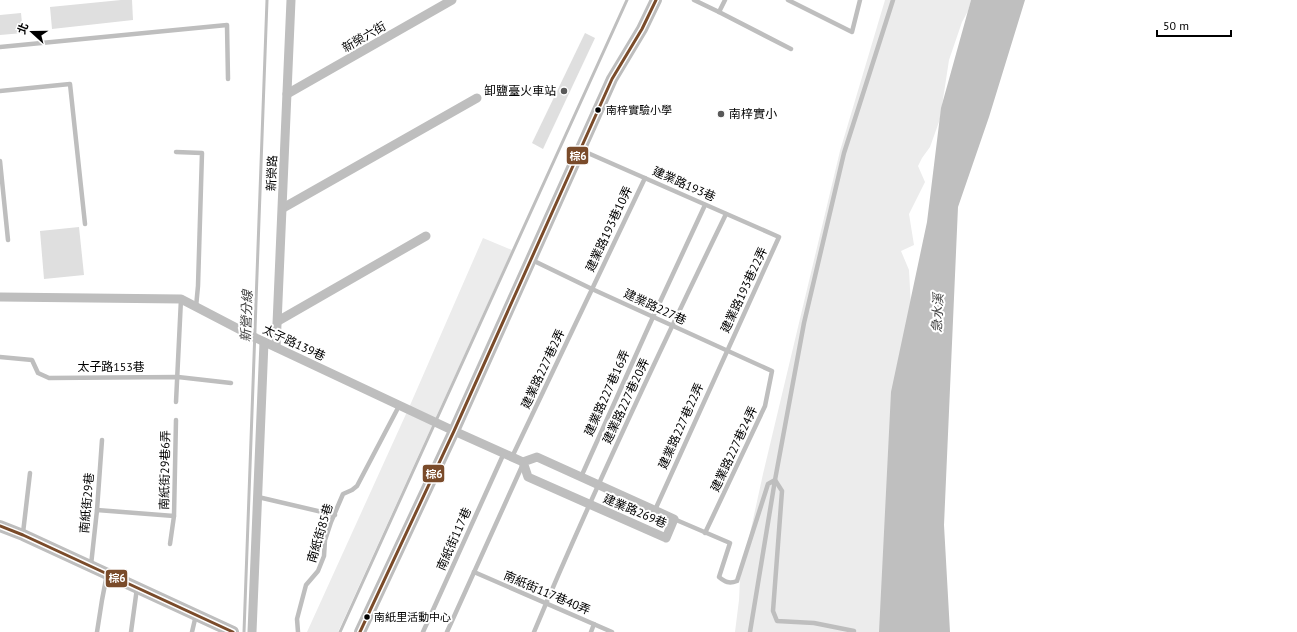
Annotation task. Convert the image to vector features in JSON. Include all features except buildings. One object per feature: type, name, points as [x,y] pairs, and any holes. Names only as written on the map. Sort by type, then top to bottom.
[{"type":"street","name":"新榮路","points":[[276,347],[291,0]]},
{"type":"street","name":"新榮六街","points":[[288,94],[452,0]]},
{"type":"street","points":[[360,632],[454,431],[612,79],[642,29],[656,0]]},
{"type":"street","points":[[283,208],[477,98]]},
{"type":"street","points":[[278,321],[426,236]]},
{"type":"street","name":"太子路139巷","points":[[0,297],[181,300],[260,340],[454,431]]},
{"type":"street","points":[[252,632],[258,497],[260,340]]},
{"type":"street","points":[[454,431],[523,462]]},
{"type":"street","name":"建業路269巷","points":[[537,457],[580,477],[674,519],[666,538],[528,477],[523,462],[537,457]]},
{"type":"street","points":[[0,526],[233,632]]},
{"type":"lane","points":[[694,0],[791,49]]},
{"type":"lane","points":[[719,12],[725,0]]},
{"type":"lane","points":[[788,0],[852,32],[860,0]]},
{"type":"lane","points":[[750,632],[774,480],[804,322],[844,153],[893,0]]},
{"type":"lane","points":[[0,47],[227,25],[228,79]]},
{"type":"lane","points":[[0,91],[70,84],[85,224]]},
{"type":"lane","name":"建業路193巷","points":[[581,150],[779,238]]},
{"type":"lane","points":[[176,152],[202,153],[196,307]]},
{"type":"lane","points":[[0,162],[8,240]]},
{"type":"lane","name":"建業路193巷10弄","points":[[592,289],[645,178]]},
{"type":"lane","name":"建業路227巷16弄","points":[[580,477],[705,205]]},
{"type":"lane","name":"建業路227巷20弄","points":[[534,632],[672,326],[726,214]]},
{"type":"lane","name":"建業路193巷22弄","points":[[727,351],[779,238]]},
{"type":"lane","name":"建業路227巷","points":[[531,260],[772,371]]},
{"type":"lane","name":"建業路227巷2弄","points":[[508,455],[592,289]]},
{"type":"lane","points":[[176,402],[181,300]]},
{"type":"lane","name":"建業路227巷22弄","points":[[654,510],[727,351]]},
{"type":"lane","name":"太子路153巷","points":[[0,357],[32,360],[38,373],[49,378],[178,377],[231,384]]},
{"type":"lane","name":"建業路227巷24弄","points":[[705,533],[765,406],[772,371]]},
{"type":"lane","name":"南紙街85巷","points":[[298,632],[297,619],[306,585],[318,571],[324,556],[325,540],[343,494],[352,490],[356,486],[399,406]]},
{"type":"lane","name":"南紙街29巷6弄","points":[[97,510],[174,516],[176,420]]},
{"type":"lane","name":"南紙街29巷","points":[[90,567],[97,510],[102,440]]},
{"type":"lane","name":"南紙街117巷","points":[[423,632],[508,455]]},
{"type":"lane","points":[[447,632],[523,462]]},
{"type":"lane","points":[[22,535],[30,473]]},
{"type":"lane","points":[[674,519],[730,543],[719,576],[723,580],[731,583],[737,581],[768,484],[774,480]]},
{"type":"lane","points":[[774,480],[782,491],[773,611],[777,621],[814,623],[854,631]]},
{"type":"lane","points":[[258,497],[335,515]]},
{"type":"lane","points":[[170,544],[174,516]]},
{"type":"lane","name":"南紙街117巷40弄","points":[[474,572],[612,632]]},
{"type":"lane","points":[[97,632],[107,574]]},
{"type":"lane","points":[[131,632],[137,588]]},
{"type":"lane","points":[[192,632],[196,615]]},
{"type":"lane","points":[[591,632],[594,624]]},
{"type":"shaded area","points":[[885,0],[971,0],[949,60],[940,119],[930,147],[918,166],[925,182],[909,214],[914,245],[901,251],[909,270],[915,381],[901,632],[735,632],[740,579],[763,474],[840,151]]},
{"type":"shaded area","points":[[483,238],[512,250],[338,632],[307,632],[411,403]]},
{"type":"water","name":"急水溪","points":[[971,0],[1025,0],[989,117],[958,207],[944,525],[950,632],[879,632],[891,392],[927,222],[941,108]]},
{"type":"waterway","name":"新營分線","points":[[244,632],[267,0]]},
{"type":"waterway","points":[[340,632],[627,0]]},
{"type":"transit line","name":"棕6","points":[[360,632],[454,431],[612,79],[642,29],[656,0]]},
{"type":"transit line","name":"棕6","points":[[0,526],[23,535],[233,632]]},
{"type":"place","name":"卸鹽臺火車站","points":[[564,91]]},
{"type":"place","name":"南梓實驗小學","points":[[598,110]]},
{"type":"place","name":"南梓實小","points":[[721,114]]},
{"type":"place","name":"南紙里活動中心","points":[[367,617]]}]
